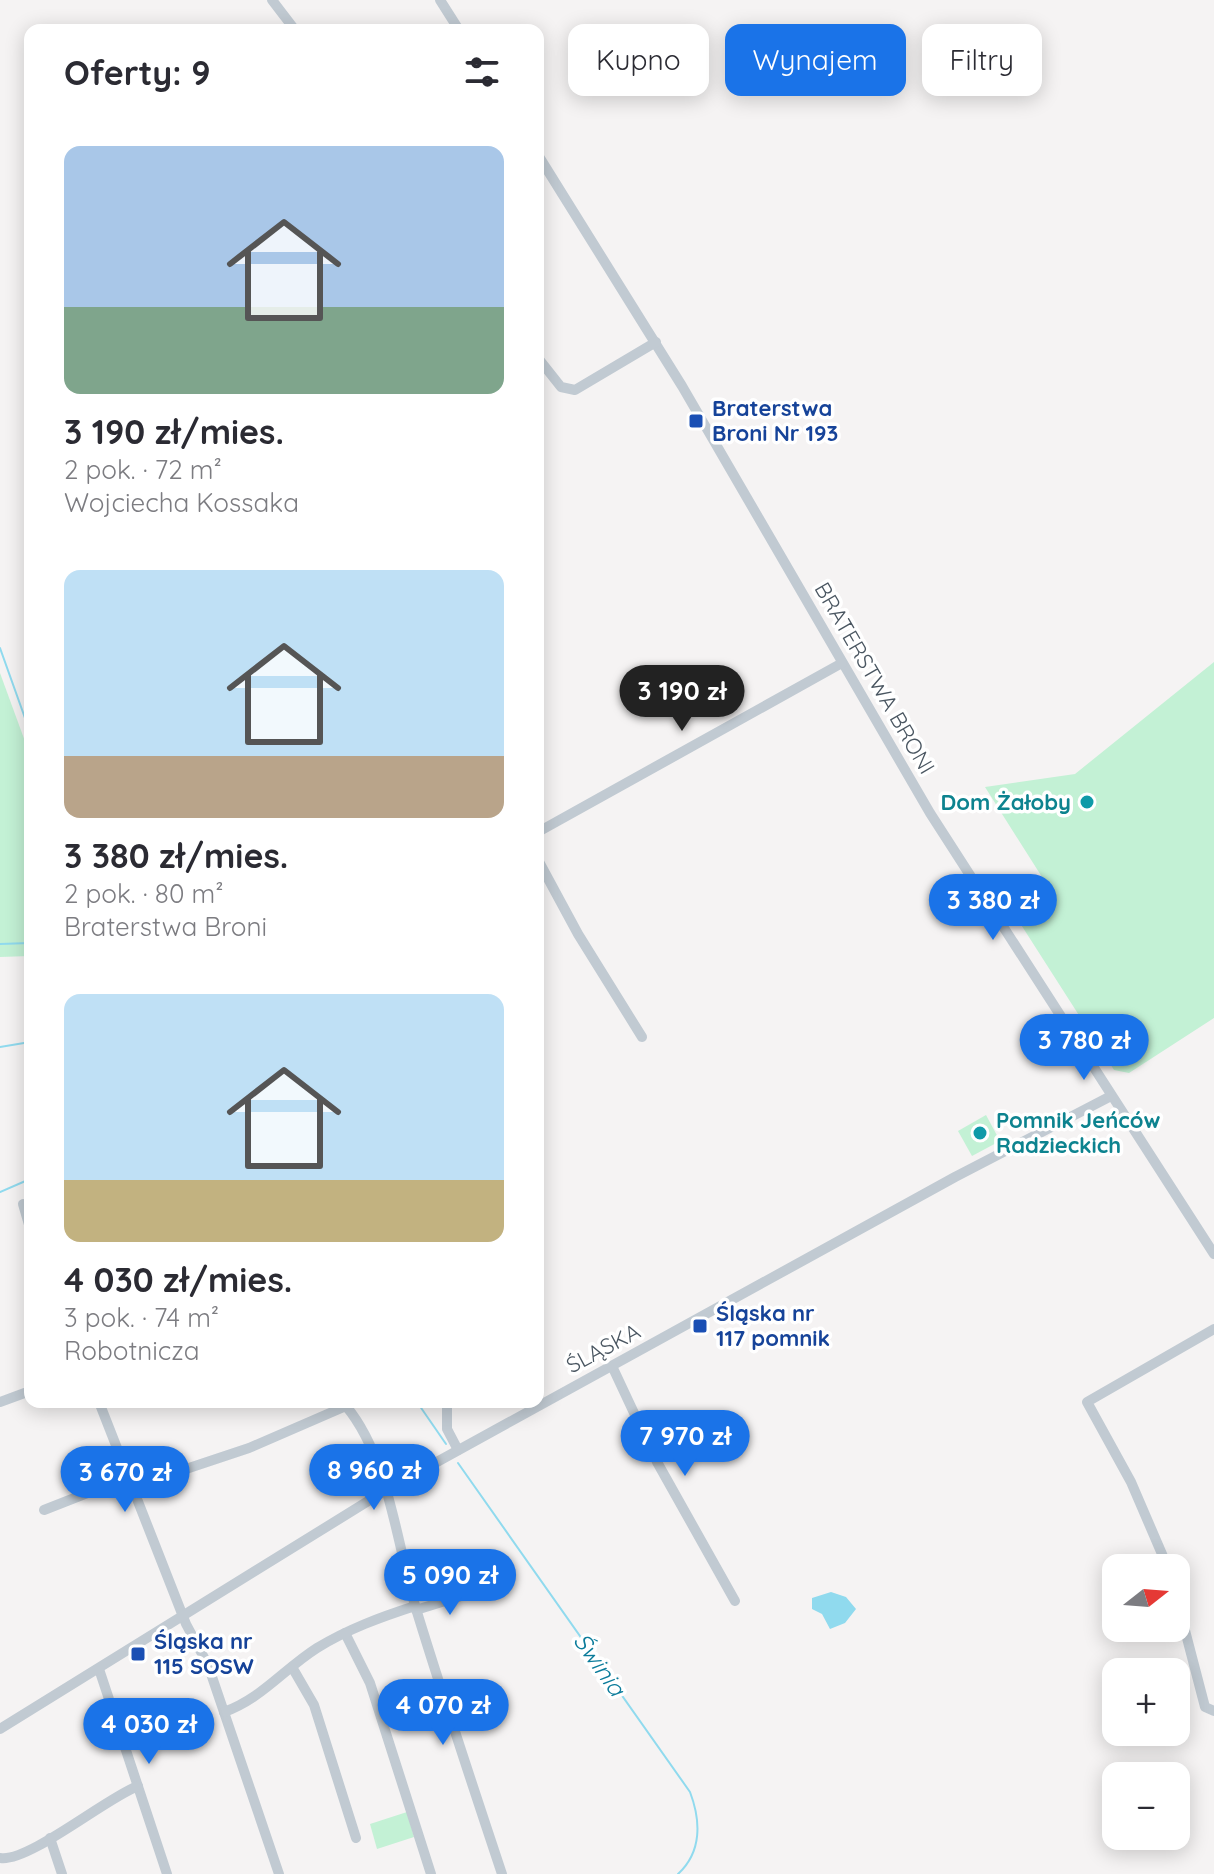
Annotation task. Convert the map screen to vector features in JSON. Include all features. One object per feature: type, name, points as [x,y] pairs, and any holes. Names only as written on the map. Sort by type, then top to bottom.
[{"type":"street","points":[[272,0],[290,24]]},
{"type":"street","points":[[440,0],[455,24]]},
{"type":"street","name":"BRATERSTWA BRONI","points":[[544,165],[656,342],[930,813],[1214,1254]]},
{"type":"street","points":[[544,366],[561,387],[575,390],[656,342]]},
{"type":"street","points":[[544,829],[842,663]]},
{"type":"street","points":[[544,870],[642,1037]]},
{"type":"street","name":"ŚLĄSKA","points":[[544,1403],[1111,1096]]},
{"type":"street","points":[[1162,1554],[1131,1482],[1087,1402],[1214,1329]]},
{"type":"street","points":[[612,1366],[657,1462],[735,1601]]},
{"type":"street","points":[[0,1402],[24,1393]]},
{"type":"street","points":[[101,1408],[182,1615],[206,1660],[279,1874]]},
{"type":"street","points":[[44,1510],[249,1448],[341,1408]]},
{"type":"street","points":[[348,1408],[355,1416],[386,1490],[416,1608],[502,1874]]},
{"type":"street","points":[[447,1408],[447,1429],[458,1450]]},
{"type":"street","name":"ŚLĄSKA","points":[[0,1729],[386,1490],[535,1408]]},
{"type":"street","points":[[224,1712],[242,1706],[292,1667],[345,1633],[474,1592]]},
{"type":"street","points":[[345,1633],[370,1683],[431,1874]]},
{"type":"street","points":[[1188,1642],[1205,1707],[1214,1711]]},
{"type":"street","points":[[292,1667],[314,1705],[356,1838]]},
{"type":"street","points":[[99,1669],[167,1874]]},
{"type":"street","points":[[1,1861],[50,1838],[138,1786]]},
{"type":"street","points":[[50,1838],[62,1874]]},
{"type":"green space","points":[[1214,662],[1214,1018],[1129,1073],[1114,1070],[1018,920],[1054,896],[985,787],[1075,774]]},
{"type":"green space","points":[[0,673],[24,739],[24,956],[0,957]]},
{"type":"green space","points":[[986,1115],[1000,1141],[972,1156],[958,1131]]},
{"type":"green space","points":[[407,1812],[414,1837],[377,1849],[370,1824]]},
{"type":"water","points":[[831,1592],[846,1597],[856,1609],[845,1623],[830,1629],[822,1614],[812,1609],[812,1598]]},
{"type":"waterway","points":[[0,648],[24,715]]},
{"type":"waterway","name":"Świnia","points":[[0,944],[24,943]]},
{"type":"waterway","points":[[0,1047],[24,1043]]},
{"type":"waterway","points":[[0,1192],[24,1182]]},
{"type":"waterway","name":"Świnia","points":[[421,1408],[446,1444]]},
{"type":"waterway","name":"Świnia","points":[[458,1463],[690,1792],[696,1814],[697,1836],[692,1856],[678,1874]]},
{"type":"place","name":"Braterstwa Broni Nr 193","points":[[696,421]]},
{"type":"place","name":"Dom Żałoby","points":[[1087,802]]},
{"type":"place","name":"Pomnik Jeńców Radzieckich","points":[[980,1133]]},
{"type":"place","name":"Śląska nr 117 pomnik","points":[[700,1326]]},
{"type":"place","name":"Śląska nr 115 SOSW","points":[[138,1654]]}]
